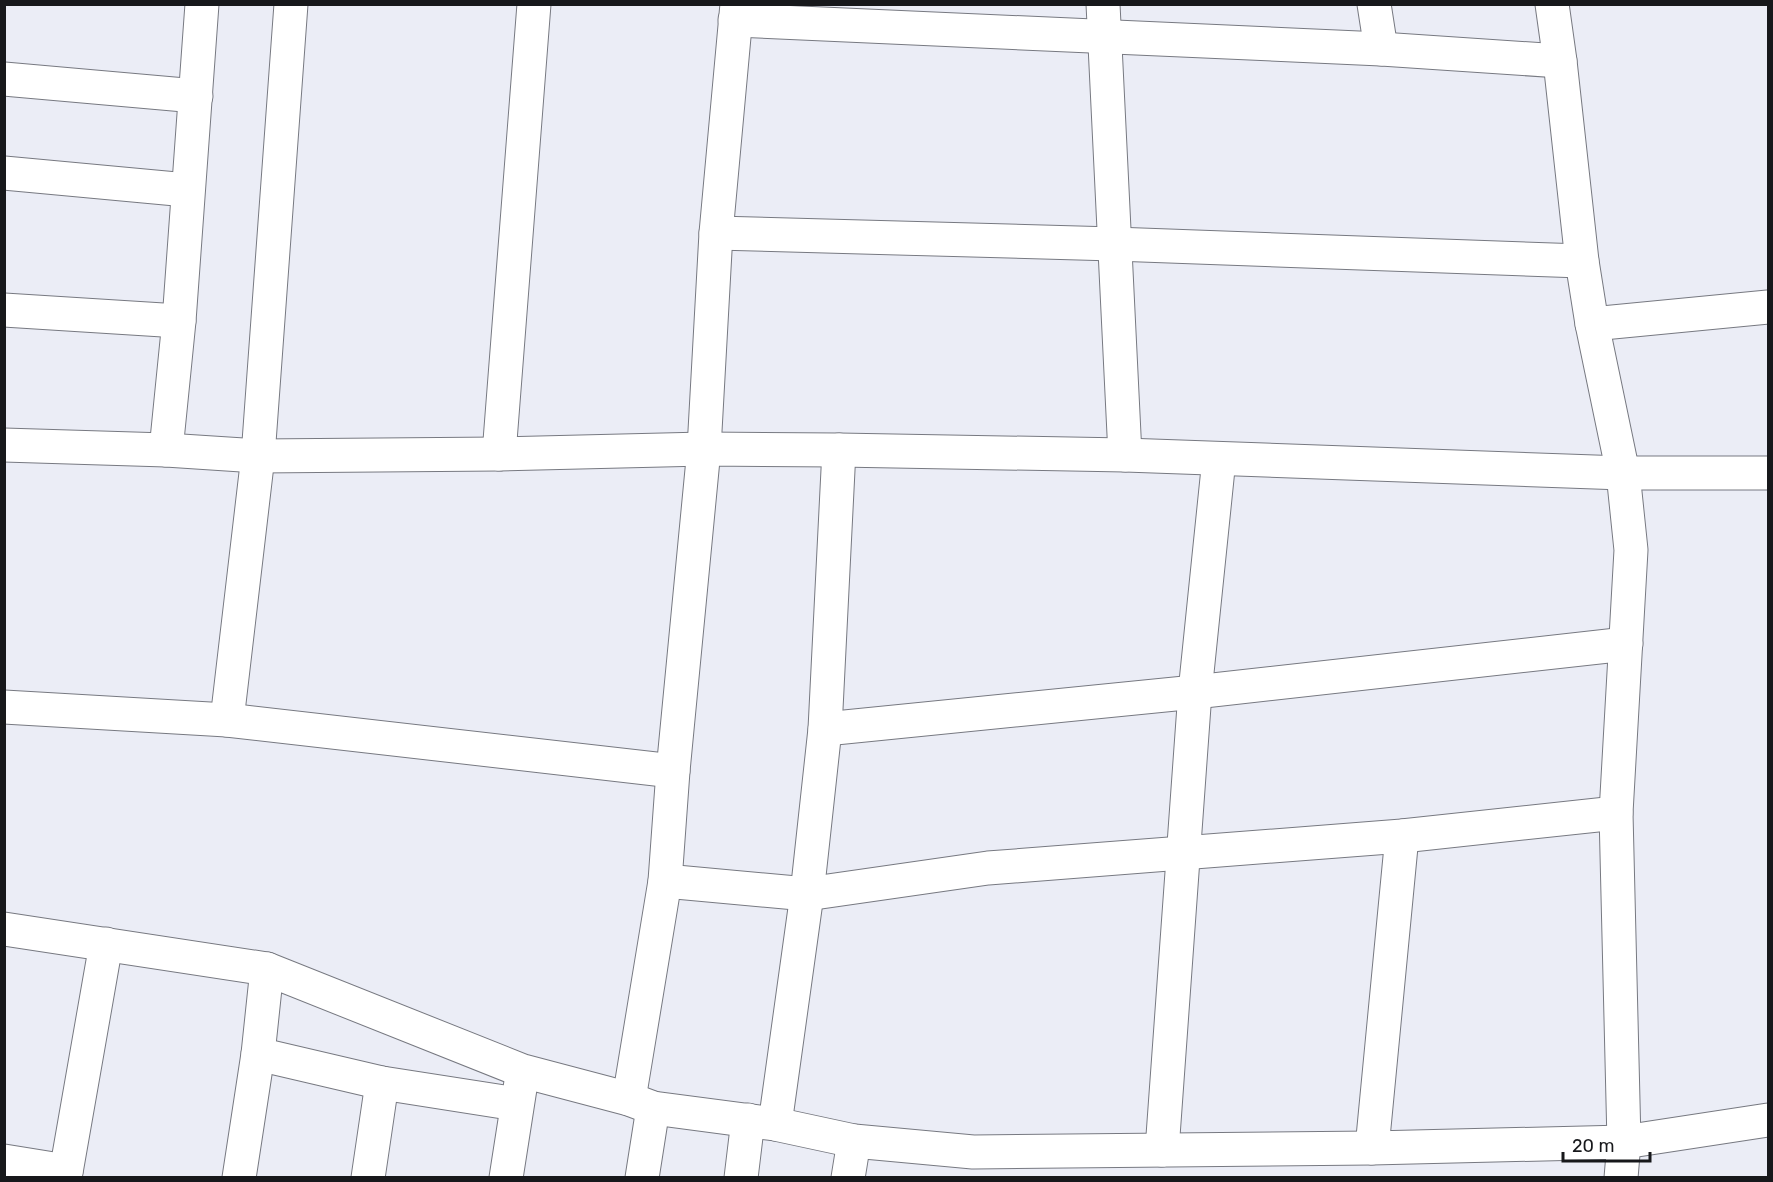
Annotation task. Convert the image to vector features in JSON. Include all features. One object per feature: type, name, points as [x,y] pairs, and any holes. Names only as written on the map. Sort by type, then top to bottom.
[{"type":"street","points":[[166,450],[179,321],[202,4]]},
{"type":"street","points":[[227,720],[258,456],[291,4]]},
{"type":"street","points":[[500,454],[534,4]]},
{"type":"street","points":[[1103,4],[1125,455]]},
{"type":"street","points":[[1374,4],[1381,49]]},
{"type":"street","points":[[1552,4],[1582,261],[1592,324],[1623,473],[1631,550],[1616,813],[1624,1142],[1621,1178]]},
{"type":"street","points":[[642,1178],[641,1103],[665,881],[673,771],[704,449],[716,233],[736,12],[1105,37],[1381,49],[1560,62]]},
{"type":"street","points":[[4,79],[196,96]]},
{"type":"street","points":[[4,173],[187,190]]},
{"type":"street","points":[[716,233],[1114,244],[1582,261]]},
{"type":"street","points":[[1592,324],[1768,307]]},
{"type":"street","points":[[4,310],[179,321]]},
{"type":"street","points":[[4,445],[166,450],[258,456],[704,449],[839,450],[1125,455],[1623,473],[1768,473]]},
{"type":"street","points":[[741,1178],[762,1122],[807,894],[825,729],[839,450]]},
{"type":"street","points":[[1162,1150],[1195,693],[1219,459]]},
{"type":"street","points":[[825,729],[1195,693],[1626,644]]},
{"type":"street","points":[[4,707],[227,720],[673,771]]},
{"type":"street","points":[[665,881],[807,894],[988,868],[1402,836],[1616,813]]},
{"type":"street","points":[[1372,1148],[1402,836]]},
{"type":"street","points":[[4,929],[267,969],[523,1071],[641,1103],[762,1122],[971,1165],[1162,1150],[1254,1163],[1372,1148],[1624,1142],[1768,1120]]},
{"type":"street","points":[[4,1161],[65,1174],[106,944]]},
{"type":"street","points":[[239,1178],[258,1054],[267,969]]},
{"type":"street","points":[[258,1054],[382,1083],[516,1104]]},
{"type":"street","points":[[506,1178],[523,1071]]},
{"type":"street","points":[[368,1178],[382,1083]]},
{"type":"street","points":[[848,1178],[854,1141]]}]
